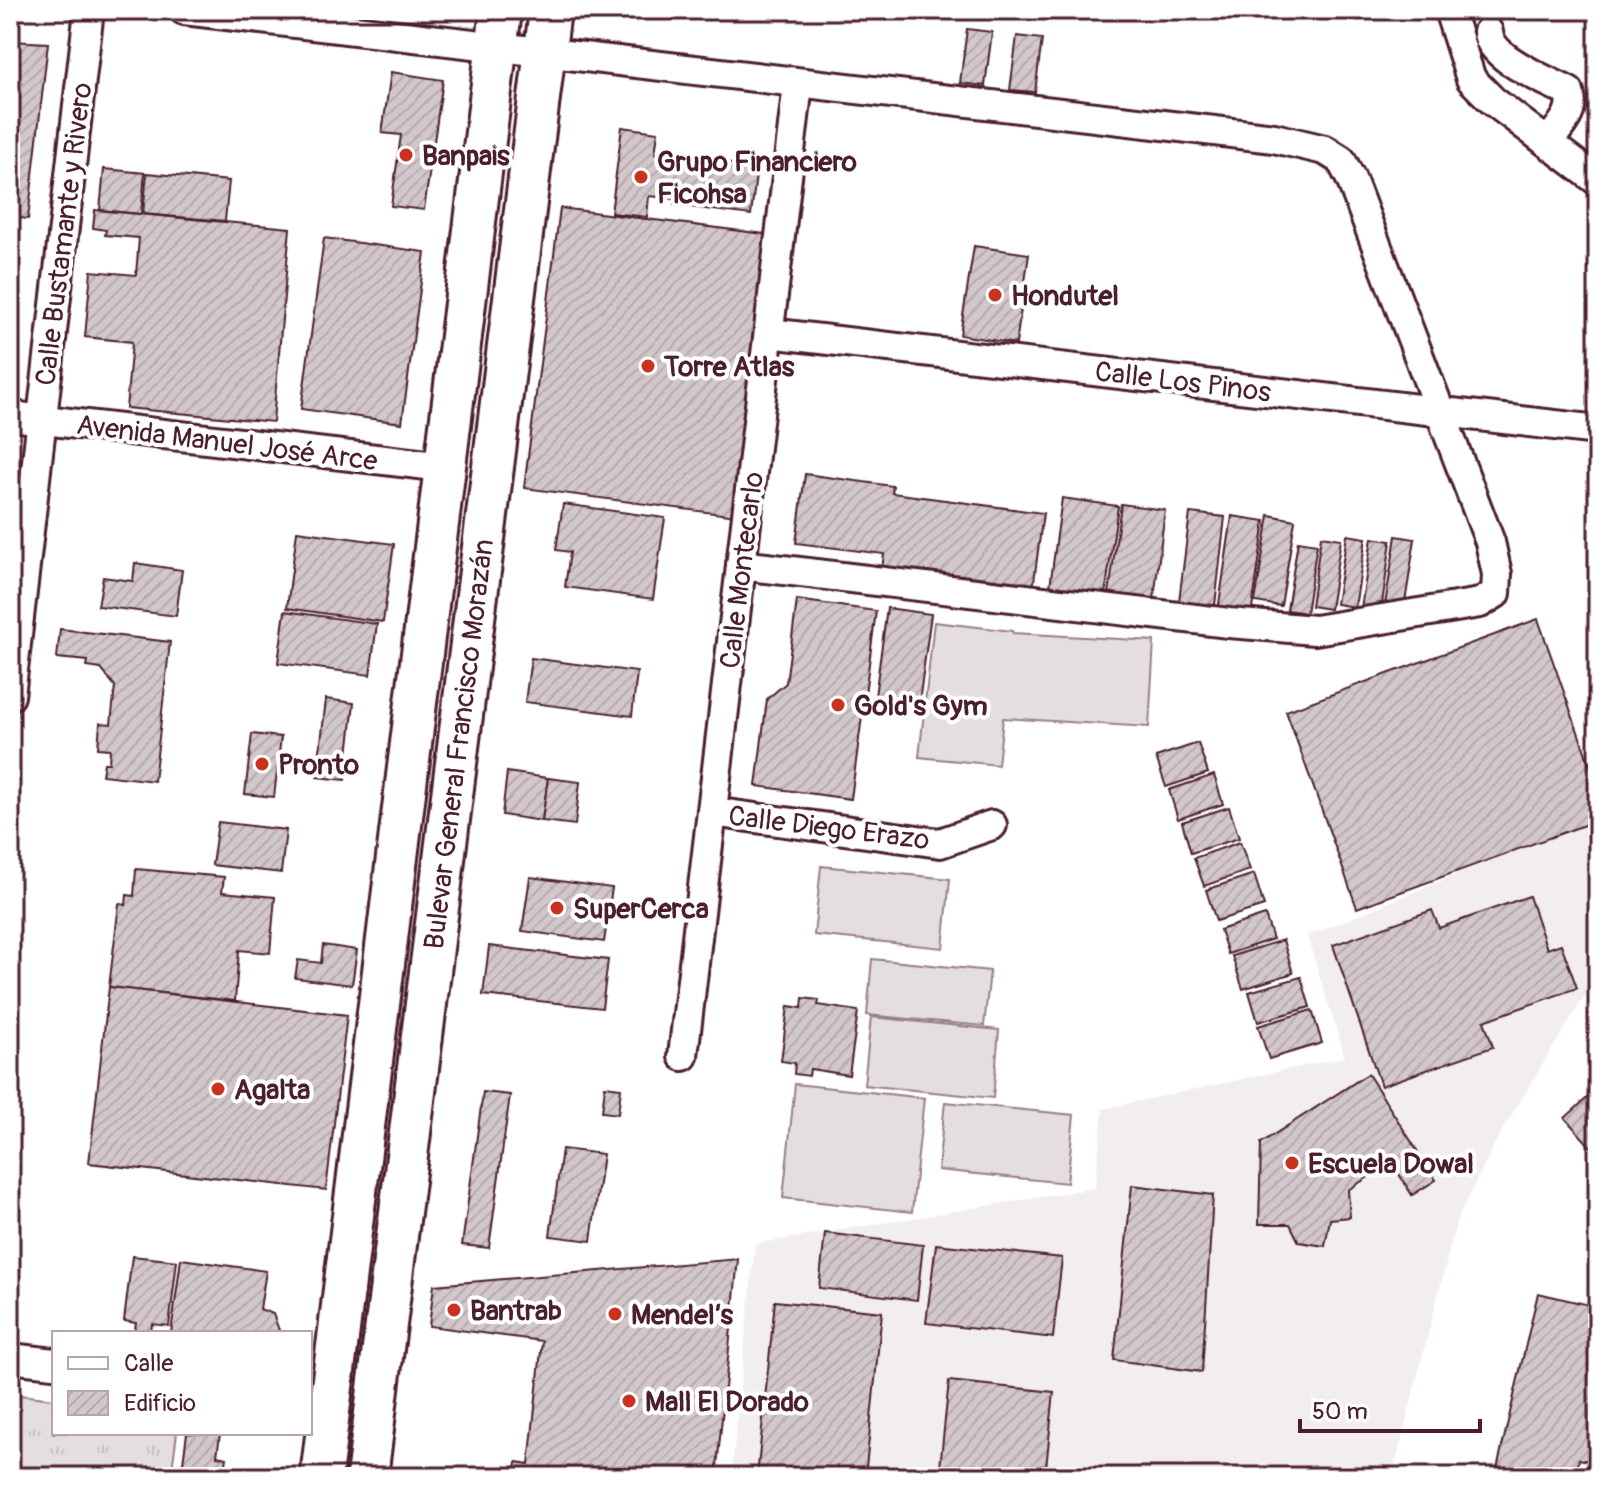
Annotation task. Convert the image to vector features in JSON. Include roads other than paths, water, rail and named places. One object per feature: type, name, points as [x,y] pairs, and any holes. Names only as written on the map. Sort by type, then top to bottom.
[{"type":"main road","name":"Bulevar General Francisco Morazán","points":[[367,1477],[550,10]]},
{"type":"main road","name":"Bulevar General Francisco Morazán","points":[[321,1477],[320,1394],[444,467],[498,28]]},
{"type":"street","name":"Calle Bustamante y Rivero","points":[[10,696],[89,10]]},
{"type":"street","points":[[184,10],[498,28],[544,53],[1274,138],[1325,150],[1341,160],[1351,179],[1490,542],[1497,574],[1496,593],[1480,603],[1315,630],[1229,623],[741,565]]},
{"type":"street","points":[[1449,10],[1471,79],[1493,101],[1598,181]]},
{"type":"street","points":[[1488,32],[1488,40],[1499,54],[1569,92],[1571,111],[1548,142]]},
{"type":"street","name":"Calle Montecarlo","points":[[683,1056],[798,84]]},
{"type":"street","name":"Calle Los Pinos","points":[[769,333],[1598,430]]},
{"type":"street","name":"Avenida Manuel José Arce","points":[[10,416],[444,467]]},
{"type":"street","name":"Calle Diego Erazo","points":[[712,812],[940,843],[992,825]]},
{"type":"street","points":[[10,1358],[52,1363]]},
{"type":"street","points":[[320,1394],[376,1401]]},
{"type":"place","name":"Banpais","points":[[406,155]]},
{"type":"place","name":"Grupo Financiero Ficohsa","points":[[641,177]]},
{"type":"place","name":"Hondutel","points":[[995,295]]},
{"type":"place","name":"Torre Atlas","points":[[648,366]]},
{"type":"place","name":"Gold's Gym","points":[[838,705]]},
{"type":"place","name":"Pronto","points":[[262,764]]},
{"type":"place","name":"SuperCerca","points":[[557,908]]},
{"type":"place","name":"Agalta","points":[[218,1089]]},
{"type":"place","name":"Escuela Dowal","points":[[1292,1163]]},
{"type":"place","name":"Bantrab","points":[[454,1310]]},
{"type":"place","name":"Mendel’s","points":[[615,1314]]},
{"type":"place","name":"Mall El Dorado","points":[[629,1401]]}]
